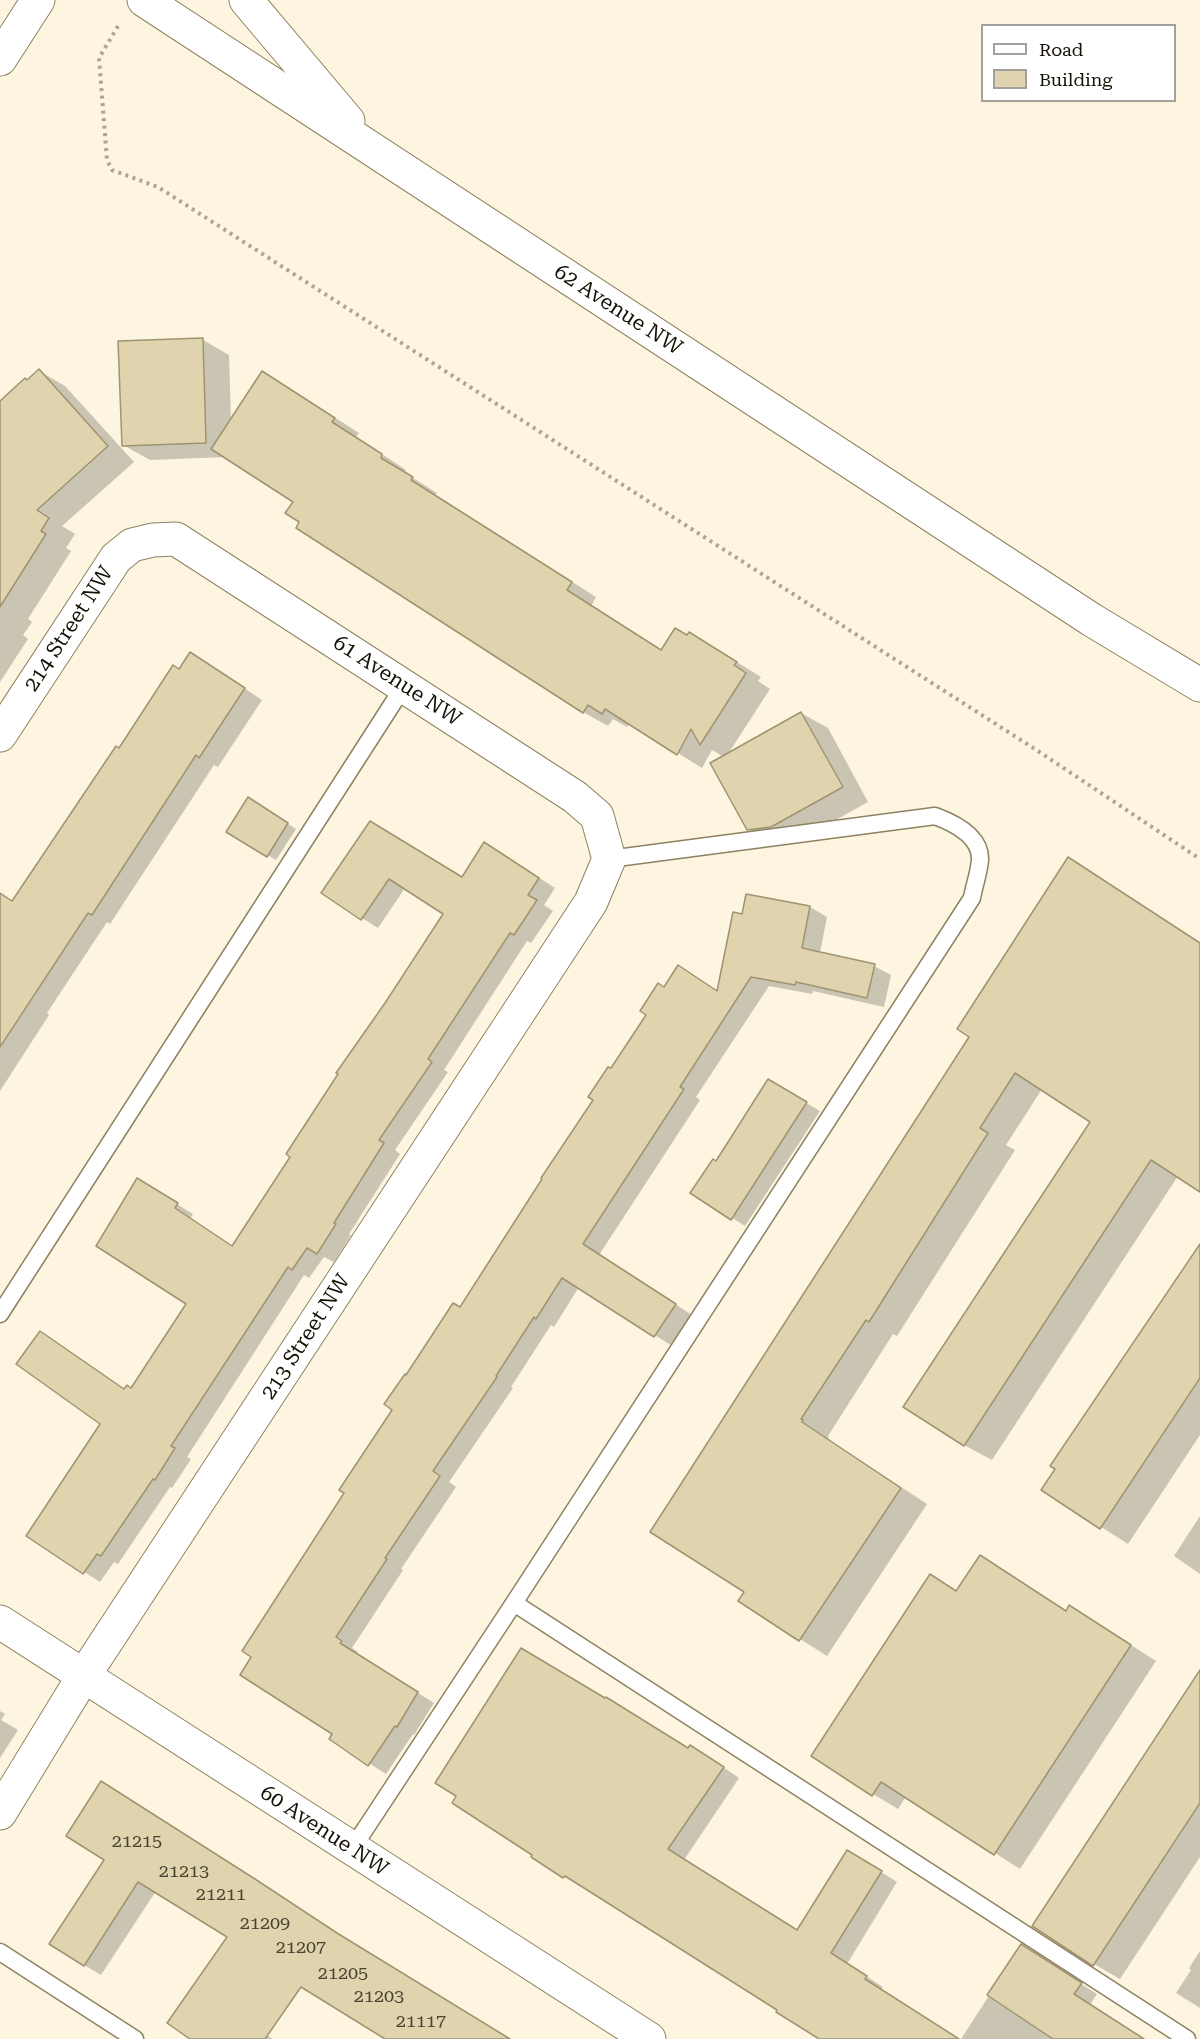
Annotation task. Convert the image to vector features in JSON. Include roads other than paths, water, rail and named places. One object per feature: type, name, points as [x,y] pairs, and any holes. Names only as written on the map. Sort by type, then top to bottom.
[{"type":"street","points":[[0,59],[38,0]]},
{"type":"street","name":"62 Avenue NW","points":[[144,0],[1092,620],[1200,685]]},
{"type":"street","points":[[246,0],[373,150]]},
{"type":"street","name":"61 Avenue NW","points":[[153,540],[176,539],[575,797],[597,816],[609,859]]},
{"type":"street","name":"214 Street NW","points":[[0,735],[116,558],[132,545],[153,540]]},
{"type":"street","name":"62 Avenue NW","points":[[1092,620],[1200,701]]},
{"type":"street","name":"213 Street NW","points":[[0,1813],[83,1677],[585,912],[609,859]]},
{"type":"street","name":"60 Avenue NW","points":[[0,1622],[649,2039]]},
{"type":"lane","points":[[0,1314],[404,686]]},
{"type":"lane","points":[[352,1849],[972,898],[980,858],[973,838],[953,822],[935,816],[609,859]]},
{"type":"lane","points":[[514,1603],[1187,2039]]},
{"type":"lane","points":[[0,1952],[135,2039]]}]
